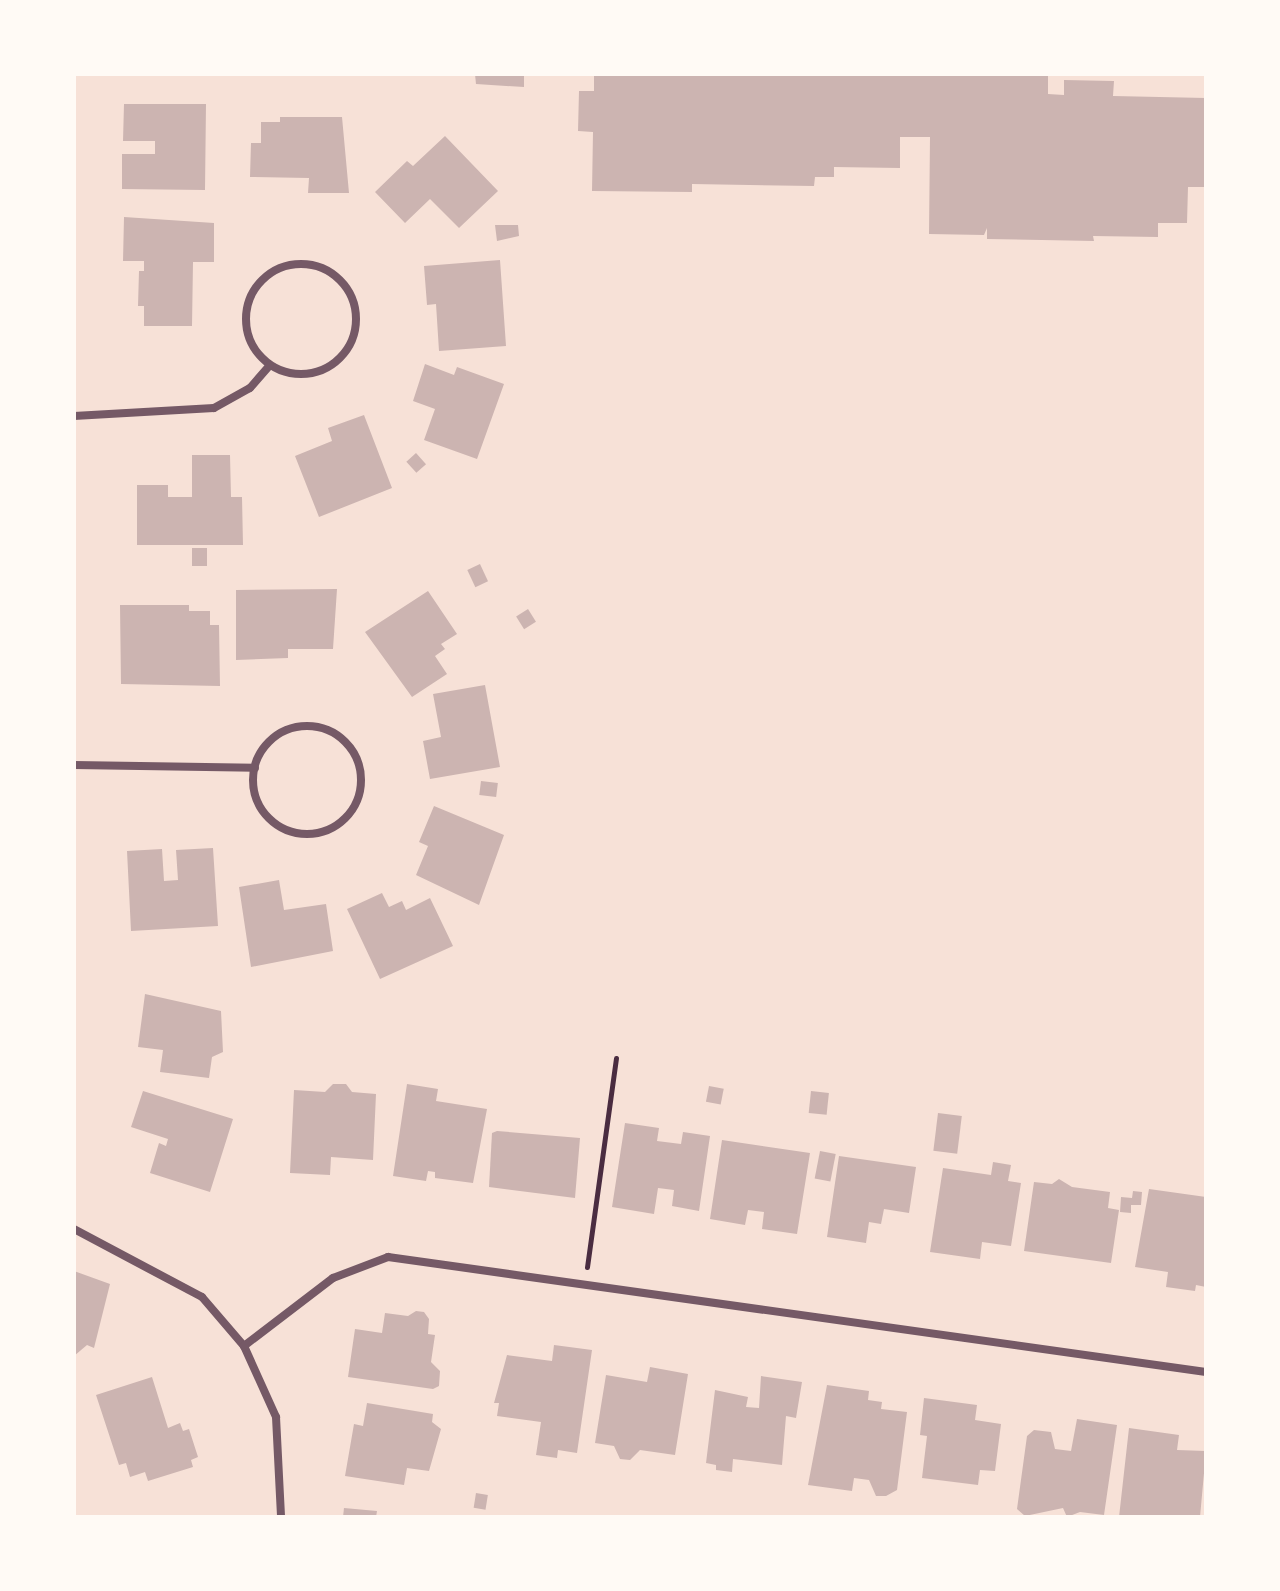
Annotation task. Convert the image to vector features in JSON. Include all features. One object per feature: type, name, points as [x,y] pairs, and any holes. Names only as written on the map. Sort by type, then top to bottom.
[{"type":"street","points":[[290,264],[327,269],[351,295],[356,331],[349,347],[337,361],[313,373],[286,372],[270,365],[248,335],[245,316],[254,290],[273,270],[290,264]]},
{"type":"street","points":[[74,416],[214,408],[250,388],[270,365]]},
{"type":"street","points":[[309,725],[343,739],[361,771],[360,790],[354,806],[337,824],[313,833],[296,832],[268,816],[258,802],[255,768],[274,737],[309,725]]},
{"type":"street","points":[[74,765],[255,768]]},
{"type":"street","points":[[74,1229],[202,1297],[244,1346],[276,1417],[281,1517]]},
{"type":"street","points":[[244,1346],[333,1278],[388,1257],[1206,1372]]},
{"type":"path","points":[[584,1284],[616,1058]]},
{"type":"building","points":[[475,74],[524,74],[524,87],[476,84]]},
{"type":"building","points":[[594,74],[1048,74],[1048,94],[1064,95],[1064,80],[1114,81],[1113,96],[1206,98],[1206,187],[1188,187],[1187,223],[1158,223],[1158,237],[1093,236],[1094,241],[987,239],[987,228],[984,235],[929,234],[930,137],[900,137],[900,168],[834,167],[834,177],[815,177],[814,186],[692,184],[692,192],[592,191],[593,132],[578,131],[579,91],[594,91]]},
{"type":"building","points":[[124,104],[206,104],[205,190],[122,189],[122,154],[155,154],[155,141],[123,141]]},
{"type":"building","points":[[280,117],[342,117],[349,193],[308,193],[309,178],[250,177],[251,143],[261,143],[261,122],[280,122]]},
{"type":"building","points":[[445,136],[498,191],[459,228],[430,199],[405,223],[375,192],[407,161],[413,166]]},
{"type":"building","points":[[124,217],[214,223],[214,262],[193,262],[192,326],[144,326],[144,306],[138,306],[139,271],[144,271],[144,261],[123,261]]},
{"type":"building","points":[[495,225],[518,225],[519,236],[497,241]]},
{"type":"building","points":[[500,260],[506,346],[439,351],[436,304],[427,305],[424,266]]},
{"type":"building","points":[[425,364],[454,375],[457,367],[504,384],[477,459],[424,440],[435,409],[413,401]]},
{"type":"building","points":[[364,415],[392,488],[319,517],[295,456],[332,441],[328,428]]},
{"type":"building","points":[[416,453],[426,464],[416,473],[406,462]]},
{"type":"building","points":[[192,455],[230,455],[231,497],[242,497],[243,545],[137,545],[137,485],[168,485],[168,497],[192,497]]},
{"type":"building","points":[[192,548],[207,548],[207,566],[192,566]]},
{"type":"building","points":[[480,564],[488,581],[475,587],[467,570]]},
{"type":"building","points":[[337,589],[333,649],[288,649],[288,658],[236,660],[236,590]]},
{"type":"building","points":[[428,591],[457,634],[441,644],[445,649],[435,656],[447,674],[412,697],[365,632]]},
{"type":"building","points":[[120,605],[189,605],[189,611],[210,611],[210,625],[219,625],[220,686],[121,684]]},
{"type":"building","points":[[528,609],[536,622],[524,629],[516,616]]},
{"type":"building","points":[[485,685],[500,767],[430,779],[423,741],[441,737],[433,694]]},
{"type":"building","points":[[481,781],[498,783],[496,797],[479,795]]},
{"type":"building","points":[[434,806],[504,835],[479,905],[416,875],[428,846],[419,842]]},
{"type":"building","points":[[213,848],[218,926],[131,931],[127,851],[162,849],[164,881],[178,880],[176,850]]},
{"type":"building","points":[[279,880],[284,910],[326,904],[333,951],[251,967],[239,887]]},
{"type":"building","points":[[382,893],[389,907],[402,901],[406,910],[430,898],[453,946],[380,979],[347,909]]},
{"type":"building","points":[[145,994],[221,1011],[223,1052],[212,1057],[209,1078],[160,1072],[163,1050],[138,1047]]},
{"type":"building","points":[[333,1084],[346,1084],[352,1092],[376,1094],[373,1160],[331,1157],[330,1175],[290,1173],[294,1090],[325,1092]]},
{"type":"building","points":[[407,1084],[438,1089],[436,1101],[487,1109],[473,1183],[435,1178],[435,1172],[428,1171],[426,1181],[393,1176]]},
{"type":"building","points":[[709,1086],[724,1089],[721,1105],[706,1102]]},
{"type":"building","points":[[143,1091],[233,1119],[210,1192],[150,1173],[159,1143],[166,1146],[168,1139],[131,1127]]},
{"type":"building","points":[[811,1091],[829,1093],[827,1115],[809,1113]]},
{"type":"building","points":[[938,1113],[962,1116],[957,1154],[933,1151]]},
{"type":"building","points":[[625,1123],[659,1128],[657,1141],[681,1144],[683,1132],[710,1136],[699,1211],[672,1206],[674,1190],[658,1188],[654,1214],[612,1207]]},
{"type":"building","points":[[492,1133],[580,1138],[575,1198],[489,1187]]},
{"type":"building","points":[[722,1140],[810,1153],[797,1234],[762,1229],[764,1212],[748,1210],[745,1225],[710,1219]]},
{"type":"building","points":[[820,1151],[836,1154],[830,1182],[815,1178]]},
{"type":"building","points":[[839,1156],[916,1167],[909,1213],[884,1209],[881,1224],[869,1222],[866,1243],[827,1237]]},
{"type":"building","points":[[993,1162],[1011,1165],[1008,1181],[1021,1183],[1011,1246],[982,1242],[980,1259],[930,1252],[943,1168],[991,1175]]},
{"type":"building","points":[[1059,1179],[1072,1187],[1110,1192],[1108,1208],[1119,1210],[1111,1263],[1024,1251],[1034,1182],[1052,1184]]},
{"type":"building","points":[[1149,1189],[1206,1197],[1206,1287],[1196,1285],[1195,1291],[1166,1287],[1168,1272],[1135,1267]]},
{"type":"building","points":[[1133,1191],[1142,1192],[1141,1205],[1131,1205],[1131,1213],[1120,1212],[1121,1197],[1132,1198]]},
{"type":"building","points":[[74,1271],[110,1284],[94,1348],[87,1345],[74,1356]]},
{"type":"building","points":[[416,1311],[424,1312],[429,1319],[428,1334],[435,1335],[431,1362],[440,1371],[439,1386],[433,1389],[348,1377],[355,1329],[382,1333],[385,1313],[408,1316]]},
{"type":"building","points":[[554,1345],[592,1350],[577,1453],[558,1450],[557,1458],[536,1455],[541,1422],[497,1416],[499,1403],[494,1403],[507,1355],[552,1361]]},
{"type":"building","points":[[650,1367],[688,1374],[675,1455],[640,1450],[630,1460],[620,1459],[614,1446],[595,1443],[606,1375],[647,1382]]},
{"type":"building","points":[[761,1376],[802,1382],[796,1418],[786,1416],[782,1465],[733,1459],[732,1472],[716,1470],[716,1465],[706,1463],[715,1390],[748,1397],[746,1407],[759,1408]]},
{"type":"building","points":[[152,1377],[168,1428],[180,1423],[183,1431],[189,1429],[198,1457],[191,1460],[193,1467],[148,1481],[145,1472],[130,1477],[126,1463],[119,1465],[96,1395]]},
{"type":"building","points":[[827,1385],[869,1391],[868,1400],[882,1402],[881,1409],[907,1412],[897,1490],[886,1496],[876,1496],[869,1480],[854,1478],[852,1491],[808,1485]]},
{"type":"building","points":[[924,1398],[977,1405],[975,1420],[1001,1424],[995,1471],[980,1470],[978,1485],[922,1478],[927,1436],[920,1435]]},
{"type":"building","points":[[367,1403],[433,1414],[432,1422],[441,1429],[429,1471],[407,1468],[404,1485],[345,1476],[354,1424],[363,1426]]},
{"type":"building","points":[[1077,1419],[1117,1425],[1104,1515],[1080,1512],[1067,1517],[1063,1508],[1025,1516],[1017,1509],[1027,1436],[1034,1430],[1051,1432],[1055,1449],[1071,1451]]},
{"type":"building","points":[[1129,1428],[1179,1435],[1177,1450],[1206,1451],[1200,1517],[1119,1517]]},
{"type":"building","points":[[476,1493],[488,1495],[486,1510],[474,1508]]},
{"type":"building","points":[[344,1508],[377,1511],[376,1517],[343,1517]]}]
